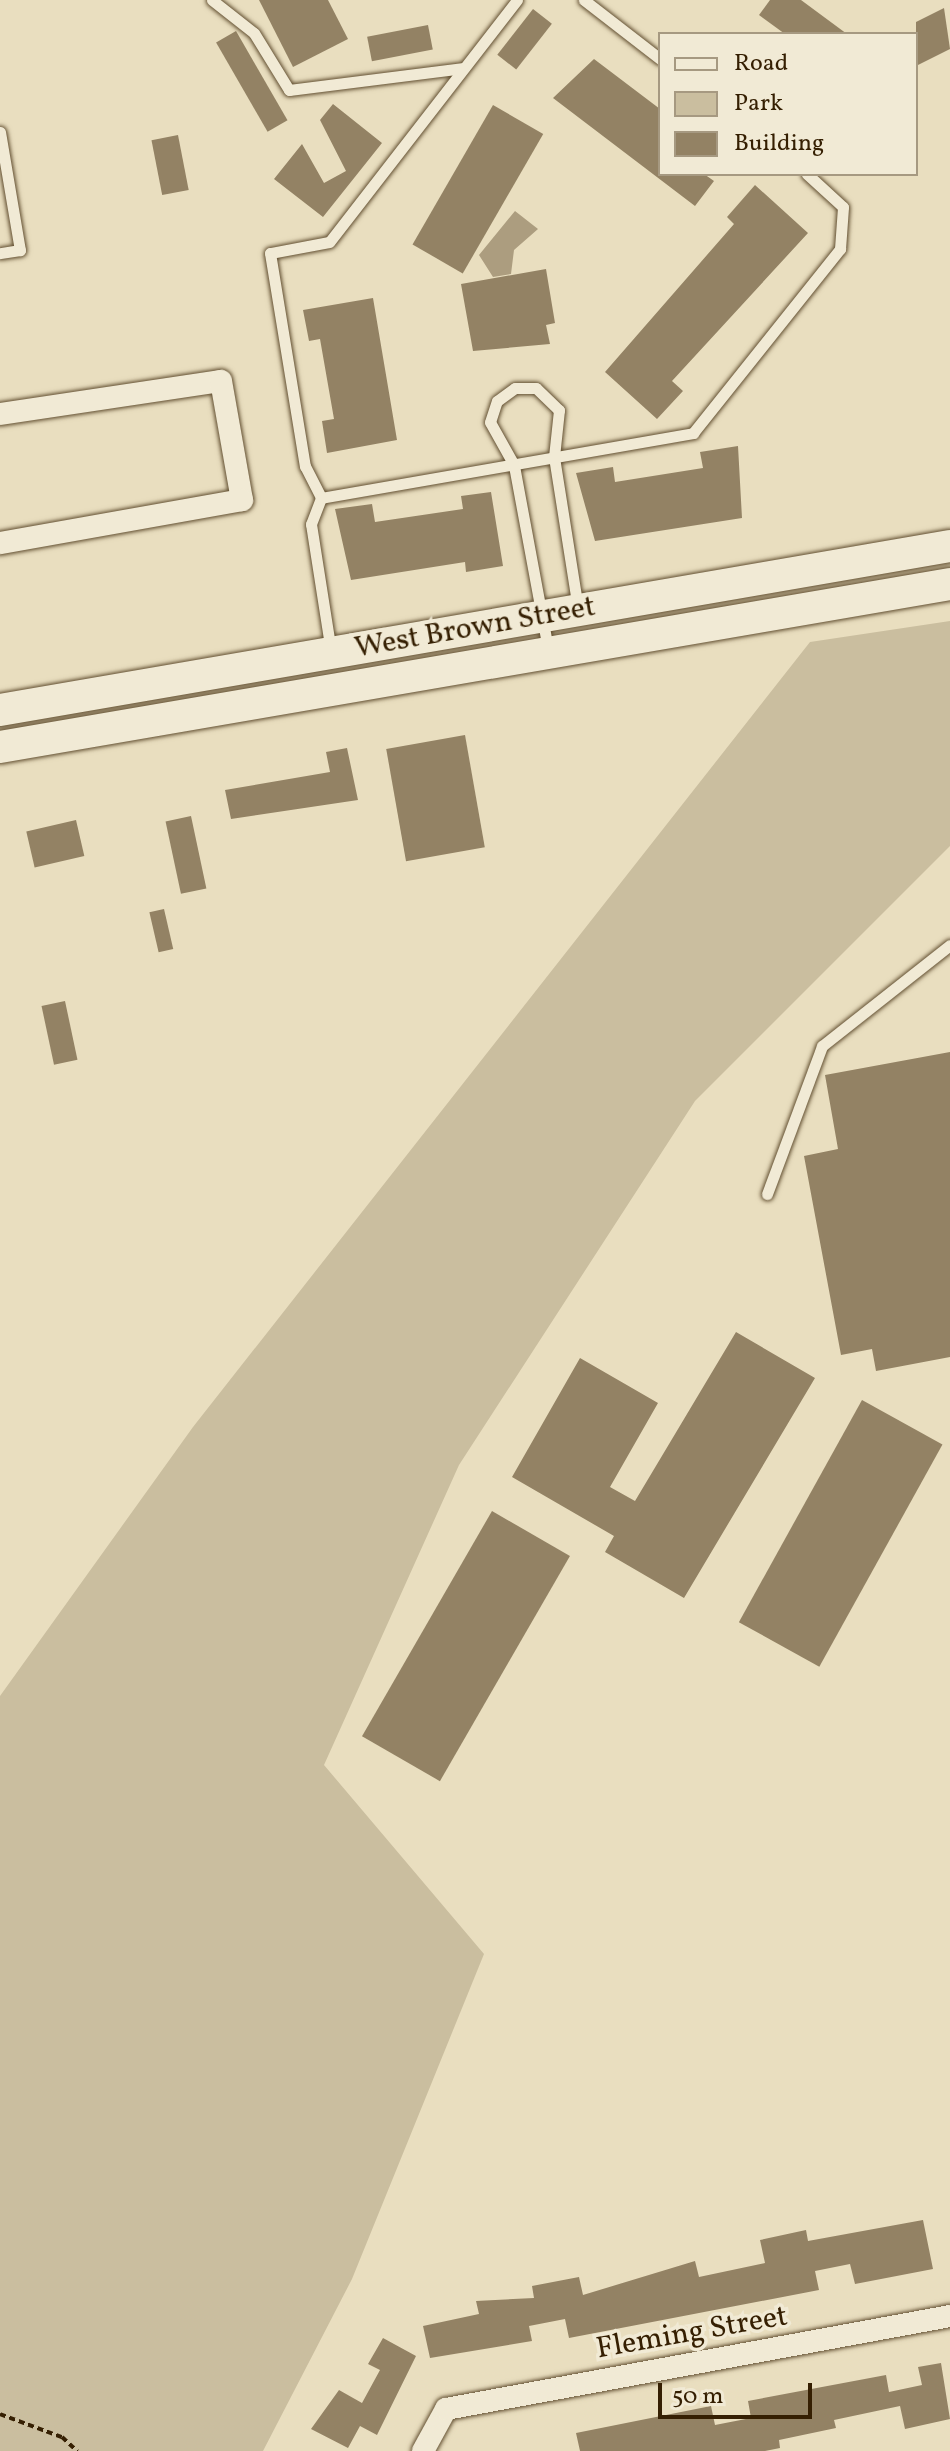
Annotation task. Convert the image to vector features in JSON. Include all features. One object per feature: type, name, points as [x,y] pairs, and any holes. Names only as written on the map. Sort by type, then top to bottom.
[{"type":"main road","name":"West Brown Street","points":[[579,615],[950,546]]},
{"type":"main road","name":"West Brown Street","points":[[0,710],[331,653],[545,637],[950,584]]},
{"type":"main road","points":[[545,637],[580,632],[579,615]]},
{"type":"main road","name":"West Brown Street","points":[[0,747],[440,672],[467,654],[545,637]]},
{"type":"main road","points":[[195,676],[200,713]]},
{"type":"street","points":[[0,414],[221,381],[242,500],[0,543]]},
{"type":"street","name":"Fleming Street","points":[[423,2451],[446,2409],[950,2316]]},
{"type":"lane","points":[[212,0],[254,33],[289,90],[464,68]]},
{"type":"lane","points":[[331,653],[311,524],[321,498],[305,466],[270,253],[329,242],[517,0]]},
{"type":"lane","points":[[584,0],[658,57]]},
{"type":"lane","points":[[0,132],[20,250],[0,253]]},
{"type":"lane","points":[[321,498],[693,433],[840,249],[843,207],[809,176]]},
{"type":"lane","points":[[545,637],[514,465],[490,422],[497,401],[515,388],[536,388],[554,400],[561,421],[554,457],[579,615]]},
{"type":"lane","points":[[767,1194],[822,1046],[950,945]]},
{"type":"path","points":[[0,2414],[62,2437],[77,2451]]},
{"type":"green space","points":[[950,621],[950,846],[695,1101],[459,1465],[324,1765],[484,1954],[352,2279],[263,2451],[0,2451],[0,1696],[193,1427],[810,642]]},
{"type":"shaded area","points":[[515,211],[538,229],[514,250],[511,274],[493,277],[479,255]]},
{"type":"building","points":[[259,0],[328,0],[348,39],[293,67]]},
{"type":"building","points":[[770,0],[801,0],[844,32],[782,32],[759,15]]},
{"type":"building","points":[[944,8],[950,49],[918,65],[916,22]]},
{"type":"building","points":[[533,9],[552,24],[516,69],[497,55]]},
{"type":"building","points":[[428,25],[433,50],[372,61],[367,37]]},
{"type":"building","points":[[236,31],[288,120],[268,132],[216,42]]},
{"type":"building","points":[[594,59],[658,107],[658,176],[707,176],[714,181],[695,206],[553,98]]},
{"type":"building","points":[[333,104],[382,143],[323,217],[274,179],[302,144],[324,183],[346,171],[320,120]]},
{"type":"building","points":[[493,105],[543,134],[463,273],[413,244]]},
{"type":"building","points":[[178,135],[189,190],[162,195],[151,140]]},
{"type":"building","points":[[755,185],[808,233],[672,381],[683,391],[657,419],[605,372],[734,224],[727,217]]},
{"type":"building","points":[[546,269],[555,323],[546,325],[550,344],[473,351],[461,284]]},
{"type":"building","points":[[373,298],[397,440],[327,453],[322,421],[334,419],[320,339],[309,341],[303,310]]},
{"type":"building","points":[[738,446],[742,518],[595,541],[576,473],[613,467],[615,482],[703,468],[700,452]]},
{"type":"building","points":[[491,492],[503,566],[466,572],[465,562],[351,580],[335,509],[372,504],[375,522],[463,509],[461,496]]},
{"type":"building","points":[[465,735],[485,847],[406,861],[386,749]]},
{"type":"building","points":[[347,748],[358,800],[231,819],[225,790],[330,772],[326,752]]},
{"type":"building","points":[[191,816],[206,888],[181,894],[166,821]]},
{"type":"building","points":[[76,820],[84,856],[35,868],[26,831]]},
{"type":"building","points":[[164,909],[173,949],[159,952],[149,912]]},
{"type":"building","points":[[65,1001],[77,1060],[54,1065],[42,1006]]},
{"type":"building","points":[[950,1052],[950,1357],[876,1371],[872,1349],[841,1355],[804,1156],[838,1149],[825,1075]]},
{"type":"building","points":[[736,1332],[815,1378],[684,1598],[605,1552],[614,1536],[512,1477],[580,1358],[658,1403],[610,1487],[635,1501]]},
{"type":"building","points":[[862,1400],[942,1445],[819,1667],[739,1622]]},
{"type":"building","points":[[492,1511],[570,1556],[440,1781],[362,1736]]},
{"type":"building","points":[[923,2220],[933,2269],[855,2284],[850,2264],[815,2271],[819,2290],[569,2338],[565,2319],[529,2326],[532,2341],[430,2358],[423,2326],[479,2314],[476,2301],[534,2298],[532,2286],[579,2277],[583,2295],[695,2261],[699,2277],[765,2263],[760,2240],[806,2230],[808,2241]]},
{"type":"building","points":[[383,2338],[416,2356],[377,2435],[360,2426],[348,2448],[311,2429],[339,2390],[362,2403],[380,2370],[368,2364]]},
{"type":"building","points":[[941,2363],[950,2419],[905,2429],[900,2406],[834,2420],[836,2428],[779,2440],[780,2448],[765,2451],[580,2451],[576,2433],[711,2406],[715,2425],[751,2418],[748,2401],[886,2375],[889,2392],[922,2385],[918,2367]]}]
